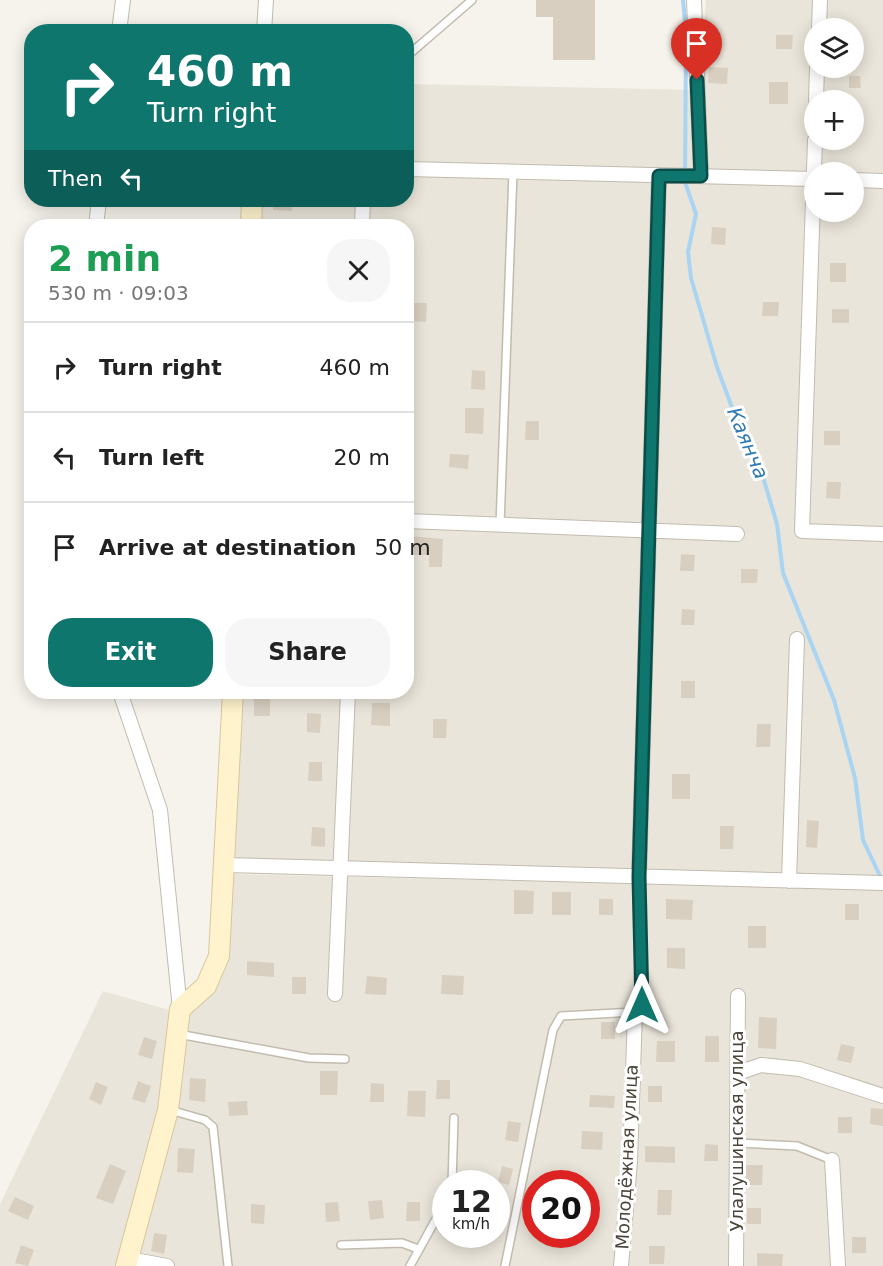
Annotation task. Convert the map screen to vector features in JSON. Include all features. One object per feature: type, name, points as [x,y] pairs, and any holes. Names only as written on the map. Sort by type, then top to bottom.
[{"type":"street","points":[[120,24],[123,0]]},
{"type":"street","points":[[264,24],[266,0]]},
{"type":"street","points":[[694,0],[701,176]]},
{"type":"street","points":[[819,18],[820,0]]},
{"type":"street","points":[[414,169],[804,179]]},
{"type":"street","points":[[639,877],[659,176]]},
{"type":"street","points":[[864,181],[883,182]]},
{"type":"street","points":[[813,222],[802,531],[883,534]]},
{"type":"street","points":[[414,521],[737,534]]},
{"type":"street","points":[[789,881],[797,639]]},
{"type":"street","points":[[122,699],[160,810],[180,1009],[168,1109],[127,1262],[167,1266]]},
{"type":"street","points":[[180,1009],[206,986],[219,956],[233,699]]},
{"type":"street","points":[[335,994],[348,699]]},
{"type":"street","points":[[225,865],[883,883]]},
{"type":"street","name":"Улалушинская улица","points":[[736,1266],[738,996]]},
{"type":"street","name":"Молодёжная улица","points":[[621,1266],[630,1162],[634,1012]]},
{"type":"street","points":[[738,1073],[761,1065],[800,1069],[883,1096]]},
{"type":"street","points":[[832,1160],[838,1266]]},
{"type":"lane","points":[[414,50],[472,0]]},
{"type":"lane","points":[[500,525],[513,172]]},
{"type":"lane","points":[[506,1266],[554,1030],[561,1016],[634,1012],[642,1005],[643,988],[639,955],[639,877]]},
{"type":"lane","points":[[178,1034],[309,1058],[345,1059]]},
{"type":"lane","points":[[168,1109],[205,1120],[213,1127],[228,1266]]},
{"type":"lane","points":[[452,1170],[454,1118]]},
{"type":"lane","points":[[737,1143],[797,1146],[832,1160]]},
{"type":"lane","points":[[410,1266],[432,1225]]},
{"type":"lane","points":[[341,1245],[402,1243],[418,1249]]},
{"type":"shaded area","points":[[706,0],[883,0],[883,877],[234,858],[240,699],[414,699],[414,219],[259,219],[260,207],[414,207],[414,84],[699,90]]},
{"type":"shaded area","points":[[231,874],[883,890],[883,1266],[133,1266],[179,1089],[190,1010],[228,954]]},
{"type":"shaded area","points":[[103,991],[176,1012],[161,1108],[118,1266],[0,1266],[0,1204]]},
{"type":"building","points":[[536,0],[595,0],[595,60],[553,60],[553,17],[536,17]]},
{"type":"building","points":[[776,35],[793,35],[792,49],[776,49]]},
{"type":"building","points":[[709,67],[728,68],[727,84],[708,83]]},
{"type":"building","points":[[849,78],[860,78],[861,88],[849,88]]},
{"type":"building","points":[[769,82],[788,82],[788,104],[769,104]]},
{"type":"building","points":[[273,207],[292,207],[292,211],[273,210]]},
{"type":"building","points":[[712,227],[726,228],[725,245],[711,244]]},
{"type":"building","points":[[830,263],[846,263],[846,282],[830,282]]},
{"type":"building","points":[[763,302],[779,302],[778,316],[762,316]]},
{"type":"building","points":[[414,303],[427,303],[426,322],[414,321]]},
{"type":"building","points":[[832,309],[849,309],[849,323],[832,323]]},
{"type":"building","points":[[472,370],[485,371],[485,390],[471,389]]},
{"type":"building","points":[[465,408],[484,408],[483,434],[465,433]]},
{"type":"building","points":[[526,421],[539,421],[539,440],[525,440]]},
{"type":"building","points":[[824,431],[840,431],[840,445],[824,445]]},
{"type":"building","points":[[450,454],[469,455],[468,469],[449,467]]},
{"type":"building","points":[[827,482],[841,482],[840,499],[826,498]]},
{"type":"building","points":[[414,536],[443,539],[442,567],[429,567],[429,555],[414,555]]},
{"type":"building","points":[[681,554],[695,555],[694,571],[680,571]]},
{"type":"building","points":[[741,569],[758,569],[757,583],[741,583]]},
{"type":"building","points":[[682,609],[695,610],[694,625],[681,625]]},
{"type":"building","points":[[681,681],[695,681],[695,698],[681,698]]},
{"type":"building","points":[[254,699],[270,699],[270,716],[254,716]]},
{"type":"building","points":[[372,703],[390,703],[390,726],[371,725]]},
{"type":"building","points":[[307,713],[321,714],[320,733],[307,732]]},
{"type":"building","points":[[433,719],[447,719],[446,738],[433,738]]},
{"type":"building","points":[[757,724],[771,724],[770,747],[756,747]]},
{"type":"building","points":[[309,762],[322,762],[322,781],[308,781]]},
{"type":"building","points":[[672,774],[690,774],[690,799],[672,799]]},
{"type":"building","points":[[807,820],[819,821],[817,848],[806,847]]},
{"type":"building","points":[[720,826],[734,826],[733,849],[720,849]]},
{"type":"building","points":[[312,827],[325,828],[325,847],[311,846]]},
{"type":"building","points":[[514,890],[534,891],[533,914],[514,914]]},
{"type":"building","points":[[552,892],[571,892],[571,915],[552,915]]},
{"type":"building","points":[[599,899],[613,899],[613,915],[599,915]]},
{"type":"building","points":[[666,899],[693,900],[692,920],[666,919]]},
{"type":"building","points":[[845,904],[859,904],[859,920],[845,920]]},
{"type":"building","points":[[748,926],[766,926],[766,948],[748,948]]},
{"type":"building","points":[[667,948],[685,948],[685,969],[667,968]]},
{"type":"building","points":[[247,961],[274,963],[274,977],[247,975]]},
{"type":"building","points":[[442,975],[464,976],[463,995],[441,994]]},
{"type":"building","points":[[367,976],[387,978],[386,995],[365,994]]},
{"type":"building","points":[[292,977],[306,977],[306,994],[292,994]]},
{"type":"building","points":[[759,1017],[777,1018],[776,1049],[758,1048]]},
{"type":"building","points":[[601,1022],[615,1022],[615,1039],[601,1039]]},
{"type":"building","points":[[705,1036],[719,1036],[719,1062],[705,1062]]},
{"type":"building","points":[[144,1037],[157,1041],[152,1059],[138,1055]]},
{"type":"building","points":[[657,1041],[675,1041],[675,1062],[656,1062]]},
{"type":"building","points":[[841,1044],[855,1047],[851,1063],[837,1060]]},
{"type":"building","points":[[320,1071],[338,1071],[337,1095],[320,1095]]},
{"type":"building","points":[[190,1078],[206,1079],[205,1102],[189,1100]]},
{"type":"building","points":[[437,1080],[450,1080],[450,1099],[436,1099]]},
{"type":"building","points":[[138,1081],[151,1086],[145,1103],[132,1099]]},
{"type":"building","points":[[96,1082],[108,1087],[101,1105],[89,1099]]},
{"type":"building","points":[[371,1083],[384,1084],[384,1102],[370,1102]]},
{"type":"building","points":[[648,1086],[662,1086],[662,1102],[648,1102]]},
{"type":"building","points":[[408,1091],[426,1091],[425,1117],[407,1116]]},
{"type":"building","points":[[590,1095],[615,1096],[614,1108],[589,1107]]},
{"type":"building","points":[[247,1101],[248,1115],[229,1116],[228,1102]]},
{"type":"building","points":[[871,1108],[883,1109],[883,1126],[870,1124]]},
{"type":"building","points":[[838,1117],[852,1117],[852,1133],[838,1133]]},
{"type":"building","points":[[508,1121],[521,1123],[518,1142],[505,1140]]},
{"type":"building","points":[[582,1131],[603,1132],[602,1150],[581,1149]]},
{"type":"building","points":[[705,1144],[718,1145],[718,1161],[704,1161]]},
{"type":"building","points":[[645,1146],[675,1147],[675,1163],[645,1162]]},
{"type":"building","points":[[178,1148],[195,1149],[193,1173],[177,1172]]},
{"type":"building","points":[[110,1164],[126,1171],[113,1204],[96,1198]]},
{"type":"building","points":[[746,1165],[763,1165],[762,1185],[746,1185]]},
{"type":"building","points":[[502,1166],[513,1169],[510,1181],[510,1170],[501,1170]]},
{"type":"building","points":[[658,1190],[672,1190],[671,1215],[657,1215]]},
{"type":"building","points":[[15,1197],[34,1206],[28,1220],[8,1211]]},
{"type":"building","points":[[382,1200],[384,1218],[370,1220],[368,1201]]},
{"type":"building","points":[[338,1202],[340,1221],[326,1222],[325,1203]]},
{"type":"building","points":[[407,1202],[420,1202],[420,1221],[406,1221]]},
{"type":"building","points":[[251,1204],[265,1205],[264,1224],[251,1223]]},
{"type":"building","points":[[747,1208],[761,1208],[761,1224],[747,1224]]},
{"type":"building","points":[[154,1233],[167,1235],[164,1254],[151,1251]]},
{"type":"building","points":[[852,1237],[866,1237],[866,1253],[852,1253]]},
{"type":"building","points":[[21,1245],[34,1250],[28,1266],[15,1263]]},
{"type":"building","points":[[649,1246],[665,1246],[664,1264],[649,1264]]},
{"type":"building","points":[[757,1253],[783,1254],[782,1266],[757,1266]]},
{"type":"waterway","name":"Каянча","points":[[683,0],[686,32],[685,182],[696,214],[688,252],[691,278],[717,367],[747,448],[760,467],[777,524],[783,573],[834,700],[855,778],[863,840],[880,876]]},
{"type":"route","points":[[642,1005],[643,988],[639,955],[639,877],[659,176],[701,176],[697,80]]}]
